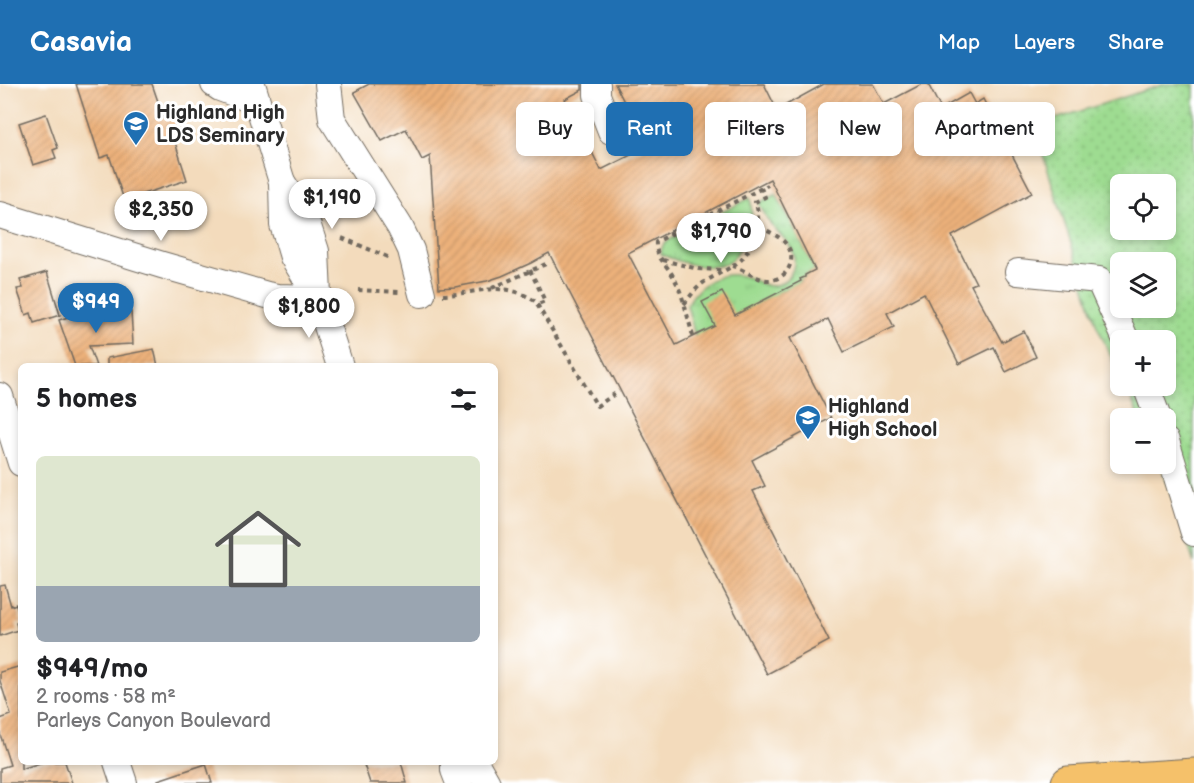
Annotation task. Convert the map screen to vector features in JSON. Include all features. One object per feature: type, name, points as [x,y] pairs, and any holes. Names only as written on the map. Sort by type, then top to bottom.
[{"type":"main road","points":[[1068,783],[1194,775]]},
{"type":"street","points":[[214,84],[220,88],[255,93],[282,182],[283,225],[293,257],[318,298],[339,363]]},
{"type":"street","points":[[328,84],[332,118],[400,227],[411,250],[422,294]]},
{"type":"street","points":[[597,84],[597,95],[606,118]]},
{"type":"street","points":[[0,215],[267,296],[318,298]]},
{"type":"street","points":[[1018,272],[1099,280],[1122,330]]},
{"type":"street","points":[[0,396],[14,462]]},
{"type":"street","points":[[1176,474],[1194,533]]},
{"type":"street","points":[[118,765],[124,783]]},
{"type":"street","points":[[454,765],[459,783]]},
{"type":"street","points":[[477,765],[487,783]]},
{"type":"path","points":[[693,336],[674,278],[656,249],[656,242],[768,184]]},
{"type":"path","points":[[684,304],[704,282],[742,260],[758,226],[758,208],[755,202],[765,197],[761,189]]},
{"type":"path","points":[[731,266],[770,281],[777,279],[788,270],[791,257],[787,245],[758,226]]},
{"type":"path","points":[[342,238],[416,268]]},
{"type":"path","points":[[662,260],[698,269],[725,270]]},
{"type":"path","points":[[492,288],[548,262]]},
{"type":"path","points":[[530,270],[545,301],[538,304]]},
{"type":"path","points":[[358,290],[448,295],[492,288],[526,294],[538,304],[597,406],[618,391]]},
{"type":"green space","points":[[1165,84],[1194,84],[1194,563],[1164,474],[1176,474],[1176,408],[1135,408],[1130,396],[1176,396],[1176,330],[1110,330],[1110,354],[1097,326],[1043,156],[1055,156],[1055,119]]},
{"type":"green space","points":[[776,194],[815,270],[805,275],[800,279],[801,281],[695,336],[687,305],[705,284],[721,276],[739,275],[771,286],[782,283],[793,270],[792,248],[769,222],[759,203]]},
{"type":"green space","points":[[750,198],[752,212],[749,232],[735,255],[727,263],[710,267],[701,266],[684,263],[661,254],[664,243]]},
{"type":"building","name":"Highland High LDS Seminary","points":[[76,84],[152,84],[164,119],[173,116],[180,137],[174,139],[187,180],[124,200],[109,155],[100,158]]},
{"type":"building","points":[[369,84],[582,84],[582,90],[565,99],[567,102],[516,102],[516,156],[594,156],[601,170],[629,156],[693,156],[693,102],[624,102],[615,84],[764,84],[773,102],[705,102],[705,156],[806,156],[806,102],[791,102],[824,84],[873,84],[883,102],[818,102],[818,156],[902,156],[902,102],[888,102],[922,84],[928,84],[937,102],[914,102],[914,156],[1013,156],[1032,193],[952,236],[976,283],[971,285],[1002,342],[1024,331],[1036,357],[1006,372],[994,347],[959,364],[924,293],[887,313],[894,327],[844,352],[828,319],[790,338],[831,418],[752,460],[765,486],[753,491],[829,641],[767,674],[549,253],[487,281],[439,288],[430,156],[422,160],[406,129],[382,141],[354,92]],"holes":[[[770,179],[815,270],[800,279],[801,281],[735,315],[722,292],[702,302],[715,326],[676,345],[628,253]]]},
{"type":"building","points":[[969,93],[974,102],[953,102]]},
{"type":"building","points":[[46,114],[58,148],[53,150],[56,158],[33,165],[19,123]]},
{"type":"building","points":[[47,272],[60,315],[34,323],[31,313],[26,315],[17,289],[23,288],[20,280]]},
{"type":"building","points":[[131,312],[133,344],[89,346],[95,363],[74,363],[59,320],[77,314]]},
{"type":"building","points":[[154,349],[157,363],[107,363],[107,358]]},
{"type":"building","points":[[5,585],[11,606],[16,604],[18,630],[0,636],[0,586]]},
{"type":"building","points":[[18,667],[18,765],[21,765],[21,769],[34,765],[66,765],[72,783],[0,783],[0,768],[10,765],[0,734],[0,719],[11,715],[0,681],[0,672]]},
{"type":"building","points":[[206,765],[212,783],[159,783],[158,780]]},
{"type":"building","points":[[364,765],[402,765],[407,783],[370,783]]},
{"type":"place","name":"Highland High LDS Seminary","points":[[136,147]]},
{"type":"place","name":"Highland High School","points":[[808,441]]}]
